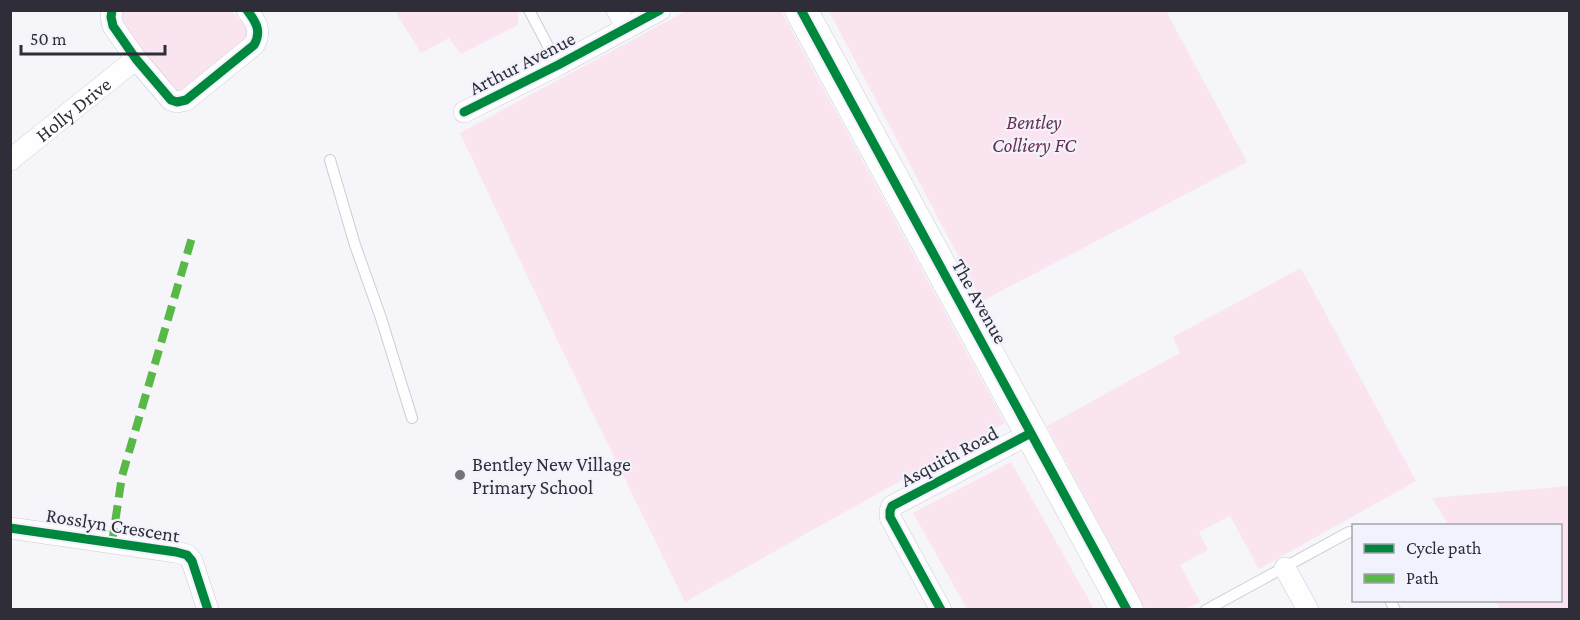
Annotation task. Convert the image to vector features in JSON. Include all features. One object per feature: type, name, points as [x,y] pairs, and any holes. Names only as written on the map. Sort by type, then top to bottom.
[{"type":"street","points":[[112,10],[112,26],[136,59],[171,100],[177,102],[186,100],[254,45],[258,37],[257,25],[247,10]]},
{"type":"street","name":"Arthur Avenue","points":[[464,112],[558,65],[622,19],[660,10]]},
{"type":"street","name":"The Avenue","points":[[801,10],[1127,609]]},
{"type":"street","name":"Holly Drive","points":[[10,160],[136,59]]},
{"type":"street","name":"Asquith Road","points":[[940,609],[890,517],[892,506],[1031,433]]},
{"type":"street","name":"Rosslyn Crescent","points":[[10,528],[187,555],[192,561],[208,609]]},
{"type":"street","points":[[1285,568],[1308,609]]},
{"type":"lane","points":[[529,10],[558,65]]},
{"type":"lane","points":[[330,160],[412,418]]},
{"type":"lane","points":[[1212,608],[1349,532],[1352,533]]},
{"type":"green space","points":[[123,11],[231,11],[238,19],[247,22],[248,38],[187,90],[178,91],[171,89],[122,29],[121,14]]},
{"type":"green space","points":[[395,11],[518,11],[518,25],[461,54],[449,38],[421,53]]},
{"type":"green space","points":[[686,11],[781,11],[1005,423],[685,602],[564,354],[460,133]]},
{"type":"green space","name":"Bentley Colliery FC","points":[[829,11],[1166,11],[1247,162],[982,301]]},
{"type":"green space","points":[[1301,268],[1416,481],[1259,569],[1230,516],[1199,532],[1208,550],[1180,565],[1200,602],[1185,609],[1145,609],[1047,426],[1180,353],[1173,337]]},
{"type":"green space","points":[[1011,462],[1094,609],[967,609],[913,513]]},
{"type":"green space","points":[[1569,486],[1569,609],[1500,609],[1496,602],[1562,602],[1562,524],[1448,524],[1432,498]]},
{"type":"marked path","points":[[112,543],[122,476],[193,234]]},
{"type":"cycle path","points":[[112,10],[113,26],[136,59],[171,100],[177,102],[186,100],[254,45],[258,31],[247,10]]},
{"type":"cycle path","points":[[464,112],[660,10]]},
{"type":"cycle path","points":[[801,10],[1127,610]]},
{"type":"cycle path","points":[[941,610],[890,517],[892,506],[1031,433]]},
{"type":"cycle path","points":[[10,528],[187,555],[192,561],[208,610]]},
{"type":"place","name":"Bentley New Village Primary School","points":[[460,475]]}]
